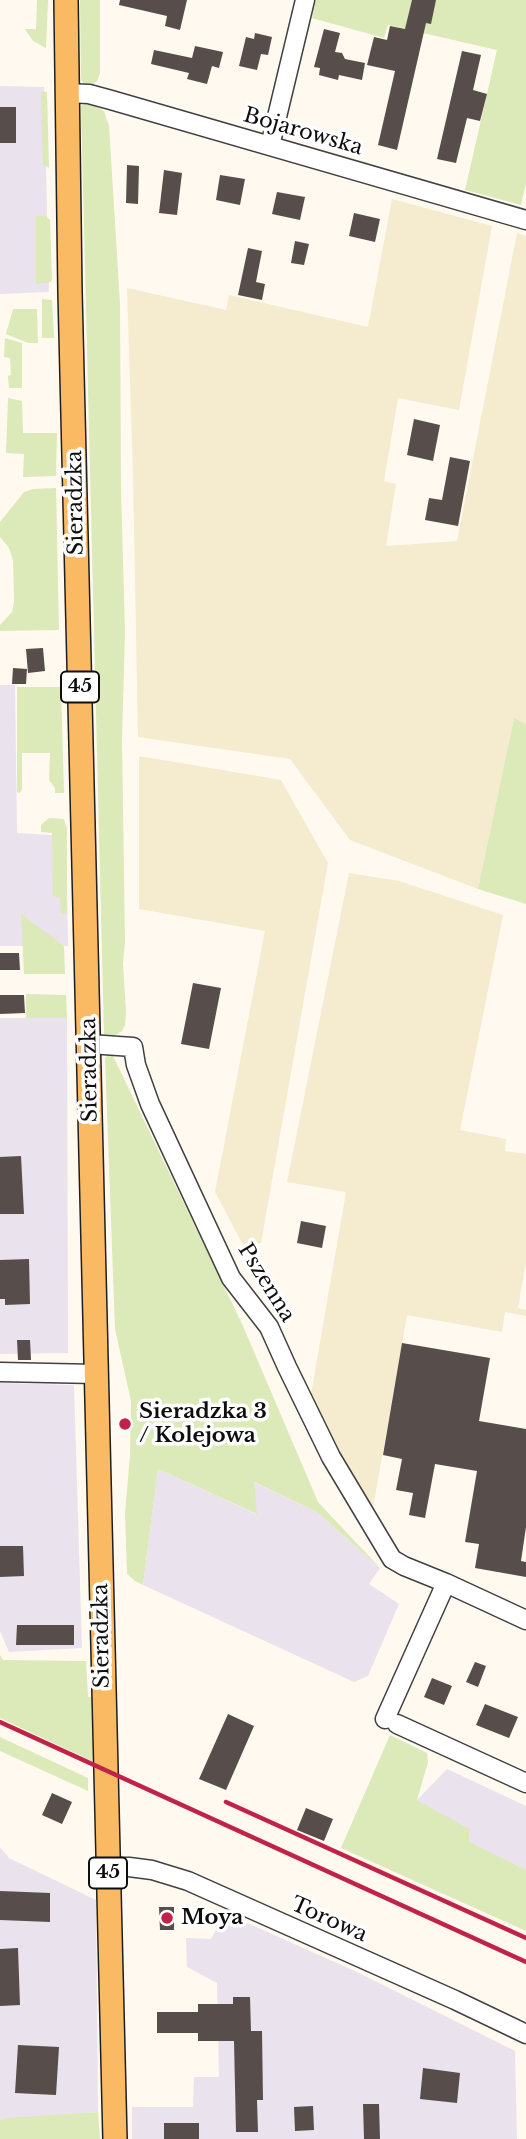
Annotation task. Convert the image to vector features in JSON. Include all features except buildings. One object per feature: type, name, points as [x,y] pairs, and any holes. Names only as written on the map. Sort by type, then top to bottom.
[{"type":"main road","name":"Sieradzka","points":[[65,0],[115,2139]]},
{"type":"street","points":[[270,146],[305,0]]},
{"type":"street","name":"Bojarowska","points":[[66,93],[89,94],[111,100],[526,220]]},
{"type":"street","name":"Pszenna","points":[[89,1044],[133,1047],[136,1065],[150,1104],[232,1278],[269,1327],[351,1493],[392,1559],[526,1620]]},
{"type":"street","points":[[0,1372],[96,1374]]},
{"type":"street","points":[[446,1583],[391,1721],[526,1783]]},
{"type":"street","name":"Torowa","points":[[108,1867],[152,1870],[188,1881],[526,2034]]},
{"type":"shaded area","points":[[0,86],[44,87],[49,292],[0,294]]},
{"type":"shaded area","points":[[392,199],[492,226],[459,410],[398,398],[384,481],[396,484],[386,546],[457,541],[517,233],[526,236],[526,724],[514,718],[478,889],[350,840],[290,759],[138,737],[127,288],[226,310],[229,295],[368,327]]},
{"type":"shaded area","points":[[0,685],[15,685],[17,833],[66,836],[68,946],[0,946]]},
{"type":"shaded area","points":[[139,756],[281,780],[328,863],[261,1243],[243,1245],[215,1192],[265,931],[139,909]]},
{"type":"shaded area","points":[[349,873],[399,881],[503,915],[460,1130],[506,1139],[505,1151],[526,1154],[526,1262],[518,1308],[526,1310],[526,1316],[505,1312],[502,1332],[407,1315],[373,1508],[358,1488],[310,1400],[346,1192],[287,1182]]},
{"type":"shaded area","points":[[0,1018],[67,1018],[68,1353],[0,1354]]},
{"type":"shaded area","points":[[0,1383],[74,1385],[82,1648],[9,1652],[0,1631]]},
{"type":"shaded area","points":[[158,1469],[256,1514],[253,1482],[317,1512],[380,1568],[369,1584],[399,1604],[368,1676],[354,1682],[143,1585]]},
{"type":"shaded area","points":[[447,1769],[526,1806],[526,1870],[468,1842],[417,1800]]},
{"type":"shaded area","points":[[0,1847],[9,1858],[96,1900],[98,2112],[0,2120]]},
{"type":"shaded area","points":[[225,1913],[359,1973],[515,2051],[517,2139],[132,2139],[132,2107],[193,2107],[194,2077],[219,2077],[217,1983],[187,1967],[186,1938],[211,1939]]},
{"type":"green space","points":[[37,0],[48,0],[46,48],[33,41],[25,29],[36,29]]},
{"type":"green space","points":[[80,0],[100,0],[100,73],[91,86],[84,84],[81,79]]},
{"type":"green space","points":[[316,0],[526,0],[526,183],[521,205],[465,190],[497,50],[388,25],[384,38],[312,18]]},
{"type":"green space","points":[[41,91],[47,92],[49,168],[43,164]]},
{"type":"green space","points":[[85,104],[104,111],[109,126],[120,304],[125,632],[122,738],[123,964],[126,1011],[125,1025],[122,1031],[114,1036],[104,1035],[81,106]]},
{"type":"green space","points":[[36,216],[45,216],[50,220],[52,279],[51,282],[36,284]]},
{"type":"green space","points":[[42,299],[52,300],[54,338],[42,338]]},
{"type":"green space","points":[[13,309],[37,309],[38,343],[28,343],[6,334]]},
{"type":"green space","points":[[5,338],[22,343],[22,388],[9,388],[10,358],[4,357]]},
{"type":"green space","points":[[8,398],[22,401],[23,433],[57,433],[56,476],[23,477],[24,454],[6,453]]},
{"type":"green space","points":[[56,488],[59,630],[0,631],[0,625],[12,612],[14,602],[13,560],[9,548],[0,537],[0,522],[24,492]]},
{"type":"green space","points":[[17,687],[61,687],[64,793],[55,793],[49,780],[50,753],[22,753],[22,789],[20,793],[17,792]]},
{"type":"green space","points":[[514,718],[526,724],[526,904],[478,889]]},
{"type":"green space","points":[[49,818],[64,819],[67,829],[67,912],[64,914],[61,914],[60,898],[53,896],[52,833],[41,832],[41,825]]},
{"type":"green space","points":[[21,914],[64,946],[65,974],[24,974]]},
{"type":"green space","points":[[26,994],[66,995],[67,1018],[26,1018]]},
{"type":"green space","points":[[107,1056],[113,1056],[243,1326],[318,1502],[380,1568],[317,1512],[254,1482],[257,1514],[158,1469],[143,1585],[127,1574],[125,1513],[131,1401],[115,1329]]},
{"type":"green space","points":[[0,1655],[3,1660],[86,1661],[88,1697],[93,1697],[94,1762],[0,1718]]},
{"type":"green space","points":[[390,1735],[427,1753],[428,1762],[417,1800],[469,1829],[469,1842],[526,1870],[526,1931],[341,1848]]},
{"type":"green space","points":[[0,1737],[88,1778],[88,1791],[0,1751]]},
{"type":"green space","points":[[98,2112],[100,2139],[0,2139],[0,2120],[7,2118]]},
{"type":"railway","points":[[0,1722],[526,1962]]},
{"type":"railway","points":[[226,1802],[526,1938]]},
{"type":"place","name":"Sieradzka 3 / Kolejowa","points":[[125,1424]]},
{"type":"place","name":"Moya","points":[[167,1918]]}]
